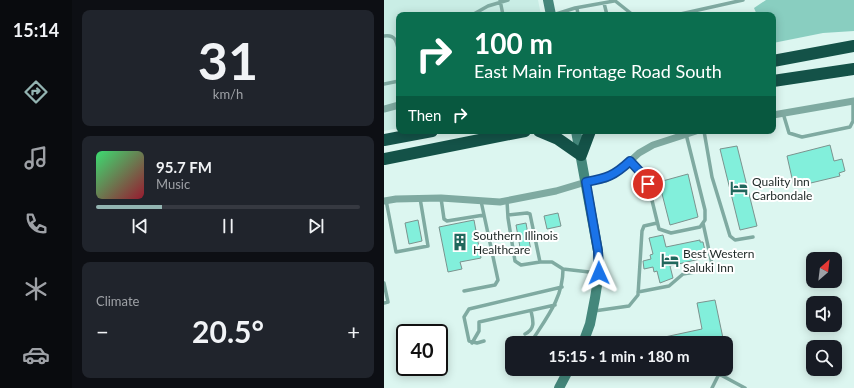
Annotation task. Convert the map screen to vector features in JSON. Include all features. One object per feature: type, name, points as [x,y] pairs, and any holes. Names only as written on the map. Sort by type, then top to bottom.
[{"type":"highway","points":[[776,60],[854,46]]},
{"type":"highway","points":[[776,81],[854,69]]},
{"type":"highway","points":[[384,140],[416,134]]},
{"type":"highway","points":[[384,159],[511,134]]},
{"type":"highway","points":[[546,134],[558,139],[581,155],[589,134]]},
{"type":"street","points":[[548,0],[551,12]]},
{"type":"street","points":[[776,115],[853,101]]},
{"type":"street","points":[[384,109],[396,106]]},
{"type":"street","points":[[577,134],[598,251],[599,273],[593,311],[585,336]]},
{"type":"street","points":[[385,200],[441,198],[507,201],[556,191],[586,182],[606,179],[617,173],[639,153],[653,145],[686,134]]},
{"type":"street","points":[[559,388],[565,376]]},
{"type":"lane","points":[[477,12],[500,1],[508,0]]},
{"type":"lane","points":[[563,12],[614,0],[630,12]]},
{"type":"lane","points":[[689,12],[743,0]]},
{"type":"lane","points":[[500,1],[502,12]]},
{"type":"lane","points":[[604,3],[606,12]]},
{"type":"lane","points":[[577,8],[578,12]]},
{"type":"lane","points":[[384,36],[393,36],[396,39]]},
{"type":"lane","points":[[384,84],[396,82]]},
{"type":"lane","points":[[783,113],[789,133],[802,137],[850,127],[853,121],[853,101]]},
{"type":"lane","points":[[638,292],[670,286],[684,274],[713,269],[703,223],[705,210],[686,134]]},
{"type":"lane","points":[[705,134],[712,176],[730,236],[735,240],[753,237]]},
{"type":"lane","points":[[630,161],[643,175],[648,184],[659,230],[671,233],[700,227],[703,223]]},
{"type":"lane","points":[[385,200],[396,252],[428,246],[420,198]]},
{"type":"lane","points":[[441,198],[444,219],[447,221],[484,214]]},
{"type":"lane","points":[[464,291],[495,285],[498,280],[481,201]]},
{"type":"lane","points":[[507,201],[515,261],[521,266],[540,262],[552,262],[563,269],[599,273]]},
{"type":"lane","points":[[508,214],[530,214],[540,262]]},
{"type":"lane","points":[[593,311],[628,306],[638,292],[642,232],[644,226],[657,223]]},
{"type":"lane","points":[[535,336],[555,305],[562,287],[563,269]]},
{"type":"lane","points":[[384,283],[388,302],[384,303]]},
{"type":"lane","points":[[472,343],[469,341],[464,318],[469,309],[562,287]]},
{"type":"lane","points":[[472,343],[479,331],[479,322],[555,305]]},
{"type":"lane","points":[[525,334],[532,328],[533,324],[531,311]]},
{"type":"lane","points":[[472,343],[484,342]]},
{"type":"lane","points":[[712,388],[719,374],[745,388]]},
{"type":"shaded area","points":[[384,0],[538,0],[540,12],[396,12],[396,129],[384,131]]},
{"type":"green space","points":[[766,0],[854,0],[854,31],[823,33],[776,42],[776,12],[756,12],[754,8]]},
{"type":"building","points":[[830,145],[834,161],[842,159],[845,171],[839,173],[840,176],[794,187],[787,156]]},
{"type":"building","name":"Quality Inn Carbondale","points":[[737,146],[757,226],[740,230],[720,149]]},
{"type":"building","points":[[688,174],[698,217],[670,225],[659,182]]},
{"type":"building","points":[[558,213],[561,226],[547,229],[544,216]]},
{"type":"building","points":[[418,220],[422,241],[409,244],[405,223]]},
{"type":"building","name":"Southern Illinois Healthcare","points":[[474,220],[481,258],[460,262],[462,269],[448,272],[439,227]]},
{"type":"building","points":[[526,223],[531,251],[521,253],[516,225]]},
{"type":"building","name":"Best Western Saluki Inn","points":[[663,235],[666,247],[700,240],[700,242],[703,242],[706,255],[704,255],[704,258],[670,266],[673,278],[660,283],[657,271],[654,272],[653,267],[644,269],[643,261],[651,259],[650,255],[653,254],[649,238]]},
{"type":"building","points":[[715,300],[723,336],[669,336],[702,329],[697,303]]},
{"type":"place","name":"Quality Inn Carbondale","points":[[739,188]]},
{"type":"place","name":"Southern Illinois Healthcare","points":[[460,242]]},
{"type":"place","name":"Best Western Saluki Inn","points":[[670,260]]},
{"type":"route","points":[[599,273],[598,251],[586,182],[606,179],[617,173],[630,161],[643,175],[648,184]]}]
